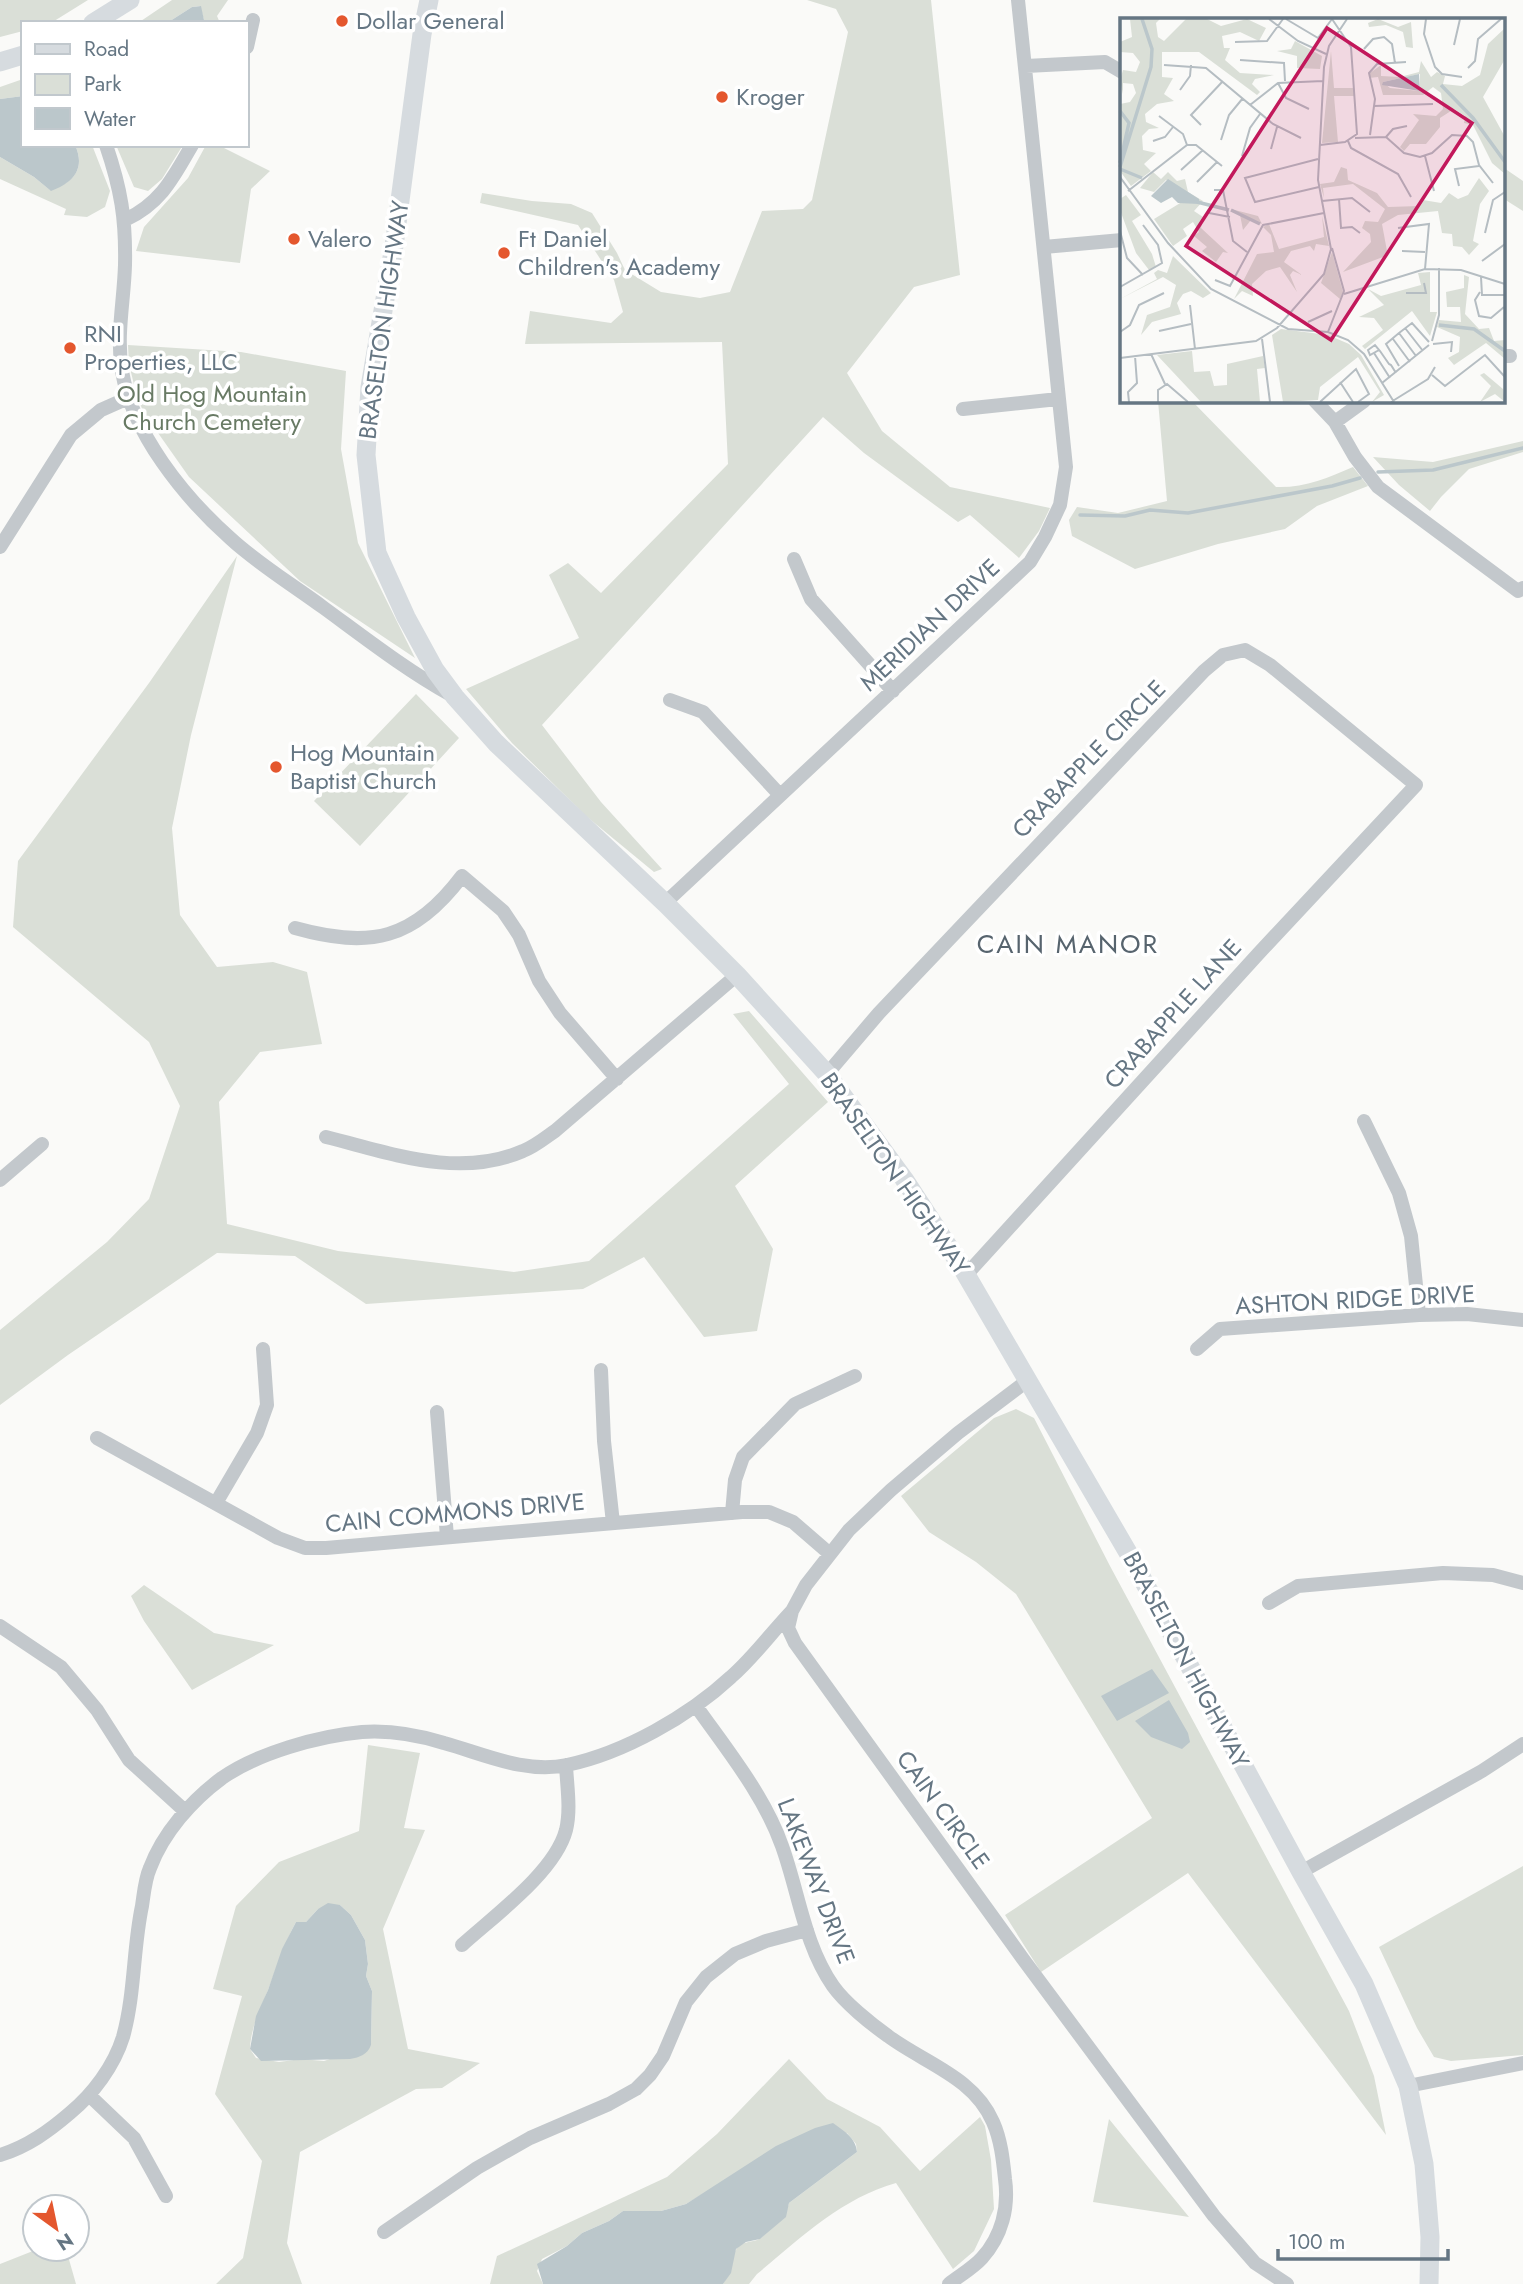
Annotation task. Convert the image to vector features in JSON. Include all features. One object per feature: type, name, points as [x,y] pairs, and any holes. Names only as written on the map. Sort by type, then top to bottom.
[{"type":"main road","points":[[96,21],[130,0]]},
{"type":"main road","name":"BRASELTON HIGHWAY","points":[[429,0],[422,34],[394,246],[370,387],[366,455],[377,553],[423,651],[454,697],[496,743],[737,975],[827,1074],[905,1179],[967,1275],[1130,1556],[1364,1984],[1408,2086],[1424,2164],[1430,2237],[1429,2284]]},
{"type":"main road","points":[[0,62],[21,56]]},
{"type":"street","name":"MERIDIAN DRIVE","points":[[665,903],[1030,562],[1060,505],[1066,467],[1018,0]]},
{"type":"street","points":[[248,42],[253,20]]},
{"type":"street","points":[[1026,66],[1105,62],[1120,71]]},
{"type":"street","points":[[107,147],[122,199],[125,220],[120,338],[122,370],[128,398],[140,423],[181,486],[231,540],[406,669],[454,697]]},
{"type":"street","points":[[125,220],[138,214],[158,198],[191,147]]},
{"type":"street","points":[[1044,247],[1120,240]]},
{"type":"street","points":[[0,547],[71,435],[101,410],[128,398]]},
{"type":"street","points":[[963,409],[1058,399]]},
{"type":"street","points":[[1316,402],[1335,422],[1355,457],[1378,487],[1518,591],[1523,588]]},
{"type":"street","points":[[1335,422],[1363,402]]},
{"type":"street","points":[[794,559],[811,599],[893,691]]},
{"type":"street","name":"CRABAPPLE CIRCLE","points":[[827,1074],[879,1013],[1204,671],[1223,655],[1245,650],[1270,665],[1416,785]]},
{"type":"street","points":[[670,700],[703,712],[779,794]]},
{"type":"street","name":"CRABAPPLE LANE","points":[[967,1275],[1259,953],[1416,785]]},
{"type":"street","points":[[295,928],[329,938],[362,940],[385,935],[409,926],[431,911],[462,876],[503,911],[519,935],[539,981],[560,1013],[617,1079]]},
{"type":"street","points":[[326,1137],[410,1158],[453,1165],[490,1162],[525,1151],[555,1131],[737,975]]},
{"type":"street","points":[[1364,1121],[1399,1193],[1411,1236],[1419,1315]]},
{"type":"street","points":[[0,1180],[42,1144]]},
{"type":"street","name":"ASHTON RIDGE DRIVE","points":[[1197,1349],[1220,1329],[1419,1315],[1467,1314],[1523,1320]]},
{"type":"street","points":[[216,1503],[257,1433],[267,1405],[263,1349]]},
{"type":"street","points":[[601,1370],[604,1441],[613,1523]]},
{"type":"street","points":[[732,1513],[735,1479],[743,1457],[795,1404],[855,1376]]},
{"type":"street","points":[[0,2155],[20,2149],[55,2126],[90,2096],[122,2038],[149,1869],[163,1842],[185,1811],[222,1779],[253,1761],[279,1751],[331,1737],[364,1732],[408,1734],[444,1742],[491,1759],[526,1766],[566,1765],[605,1753],[657,1731],[696,1706],[732,1676],[792,1611],[806,1585],[849,1530],[891,1490],[958,1433],[1027,1381]]},
{"type":"street","points":[[437,1412],[447,1537]]},
{"type":"street","name":"CAIN COMMONS DRIVE","points":[[97,1438],[278,1538],[305,1548],[769,1512],[793,1522],[830,1554]]},
{"type":"street","points":[[1269,1603],[1298,1586],[1443,1573],[1493,1575],[1523,1583]]},
{"type":"street","name":"CAIN CIRCLE","points":[[792,1611],[788,1628],[795,1643],[1047,1992],[1214,2217],[1255,2263],[1287,2284]]},
{"type":"street","points":[[0,1626],[61,1667],[97,1710],[128,1760],[185,1811]]},
{"type":"street","name":"LAKEWAY DRIVE","points":[[696,1706],[769,1817],[782,1846],[812,1946],[833,1987],[888,2037],[973,2091],[994,2123],[1002,2153],[1007,2192],[1004,2217],[997,2237],[982,2259],[948,2284]]},
{"type":"street","points":[[1301,1872],[1482,1771],[1523,1744]]},
{"type":"street","points":[[462,1945],[539,1875],[556,1853],[566,1831],[569,1809],[566,1765]]},
{"type":"street","points":[[384,2232],[477,2168],[530,2138],[609,2104],[636,2089],[663,2056],[686,2001],[706,1976],[735,1954],[766,1941],[807,1930]]},
{"type":"street","points":[[1408,2086],[1523,2063]]},
{"type":"street","points":[[90,2096],[134,2138],[166,2196]]},
{"type":"green space","points":[[0,0],[88,0],[54,21],[21,21],[21,32],[0,37]]},
{"type":"green space","points":[[172,0],[228,0],[217,16],[219,21],[203,21],[200,6],[192,7],[170,21],[141,21]]},
{"type":"green space","points":[[807,0],[931,0],[960,275],[914,287],[847,373],[882,431],[950,487],[1050,508],[1039,531],[1019,558],[970,515],[958,522],[864,453],[823,417],[542,725],[601,802],[662,869],[654,872],[586,816],[512,743],[466,689],[579,638],[549,575],[568,563],[601,593],[728,464],[722,342],[525,344],[530,311],[611,323],[623,312],[614,280],[578,225],[480,203],[482,193],[571,204],[592,213],[625,270],[661,292],[700,298],[730,292],[762,211],[803,209],[812,200],[848,32],[836,9]]},
{"type":"green space","points":[[21,80],[21,96],[0,99],[0,87]]},
{"type":"green space","points":[[76,147],[93,147],[110,191],[105,207],[87,217],[64,215],[66,209],[0,179],[0,157],[50,190],[65,183],[75,174],[78,154]]},
{"type":"green space","points":[[117,147],[182,147],[162,179],[148,191],[134,187]]},
{"type":"green space","points":[[205,147],[222,147],[270,171],[251,189],[240,263],[136,251],[144,227],[188,178]]},
{"type":"green space","points":[[1506,169],[1523,181],[1523,211],[1506,200]]},
{"type":"green space","name":"Old Hog Mountain Church Cemetery","points":[[128,345],[241,352],[346,371],[341,449],[358,543],[415,658],[300,581],[189,477],[144,413],[129,364]]},
{"type":"green space","points":[[1158,402],[1193,402],[1276,487],[1306,484],[1353,467],[1368,486],[1317,506],[1285,529],[1218,544],[1135,569],[1072,536],[1069,520],[1077,507],[1118,513],[1167,501]]},
{"type":"green space","points":[[1523,441],[1523,452],[1469,469],[1430,511],[1399,485],[1373,457],[1433,462]]},
{"type":"green space","points":[[237,556],[191,735],[172,828],[180,915],[217,967],[273,962],[307,972],[322,1044],[260,1052],[219,1102],[227,1224],[338,1251],[514,1272],[589,1261],[789,1084],[733,1014],[749,1011],[828,1102],[735,1186],[773,1249],[757,1331],[704,1337],[644,1257],[583,1289],[366,1304],[295,1256],[217,1253],[0,1405],[0,1330],[107,1242],[149,1199],[180,1106],[149,1042],[13,927],[18,861],[149,683]]},
{"type":"green space","points":[[416,694],[459,738],[360,846],[314,801]]},
{"type":"green space","points":[[1016,1409],[1034,1418],[1110,1566],[1349,2011],[1374,2076],[1386,2135],[1188,1873],[1041,1972],[1005,1915],[1152,1818],[1016,1594],[976,1562],[929,1532],[901,1496],[994,1418]]},
{"type":"green space","points":[[144,1585],[214,1633],[274,1645],[192,1690],[144,1621],[131,1596]]},
{"type":"green space","points":[[368,1745],[420,1753],[404,1828],[425,1830],[383,1929],[408,2049],[480,2063],[442,2088],[416,2089],[300,2152],[287,2243],[302,2284],[216,2284],[243,2258],[262,2161],[215,2094],[242,1996],[213,1989],[236,1906],[279,1862],[359,1831]],"holes":[[[340,1905],[351,1915],[365,1940],[368,1964],[366,1976],[372,1991],[371,2045],[324,2061],[301,2059],[279,2062],[256,2058],[250,2049],[254,2026],[296,1922],[306,1922],[318,1909]]]},
{"type":"green space","points":[[1523,1866],[1523,2055],[1451,2061],[1434,2057],[1417,2028],[1379,1947]]},
{"type":"green space","points":[[789,2059],[827,2099],[880,2127],[920,2171],[980,2117],[985,2126],[991,2160],[994,2209],[974,2251],[953,2269],[896,2183],[839,2209],[757,2274],[749,2284],[723,2284],[737,2248],[761,2238],[781,2218],[789,2203],[857,2152],[856,2144],[847,2133],[711,2189],[686,2204],[661,2211],[623,2211],[542,2259],[537,2271],[543,2284],[490,2284],[497,2256],[667,2177],[717,2134]]},
{"type":"green space","points":[[1109,2119],[1189,2217],[1093,2202]]},
{"type":"green space","points":[[21,2256],[21,2263],[70,2263],[76,2284],[0,2284],[0,2264]]},
{"type":"water","points":[[201,6],[203,21],[170,21],[192,7]]},
{"type":"water","points":[[21,96],[21,147],[76,147],[78,168],[66,184],[51,191],[34,177],[0,157],[0,99]]},
{"type":"water","points":[[1152,1669],[1169,1693],[1117,1721],[1101,1696]]},
{"type":"water","points":[[1169,1700],[1188,1733],[1190,1742],[1182,1749],[1151,1737],[1135,1721]]},
{"type":"water","points":[[328,1903],[340,1905],[351,1915],[365,1940],[368,1964],[366,1976],[372,1991],[371,2045],[363,2055],[350,2059],[261,2061],[250,2049],[256,2016],[282,1949],[296,1922],[306,1922]]},
{"type":"water","points":[[833,2123],[852,2139],[857,2152],[789,2203],[786,2217],[760,2239],[746,2242],[736,2249],[731,2273],[723,2284],[543,2284],[537,2264],[567,2246],[582,2233],[609,2221],[623,2211],[661,2211],[686,2204],[776,2146]]},
{"type":"waterway","points":[[1378,472],[1433,470],[1523,448]]},
{"type":"waterway","points":[[1080,515],[1125,516],[1150,510],[1188,513],[1332,486],[1360,478]]},
{"type":"place","name":"Dollar General","points":[[342,21]]},
{"type":"place","name":"Kroger","points":[[722,97]]},
{"type":"place","name":"Valero","points":[[294,239]]},
{"type":"place","name":"Ft Daniel Children's Academy","points":[[504,253]]},
{"type":"place","name":"RNI Properties, LLC","points":[[70,348]]},
{"type":"place","name":"Hog Mountain Baptist Church","points":[[276,767]]},
{"type":"district","name":"CAIN MANOR","points":[[1068,944]]}]
